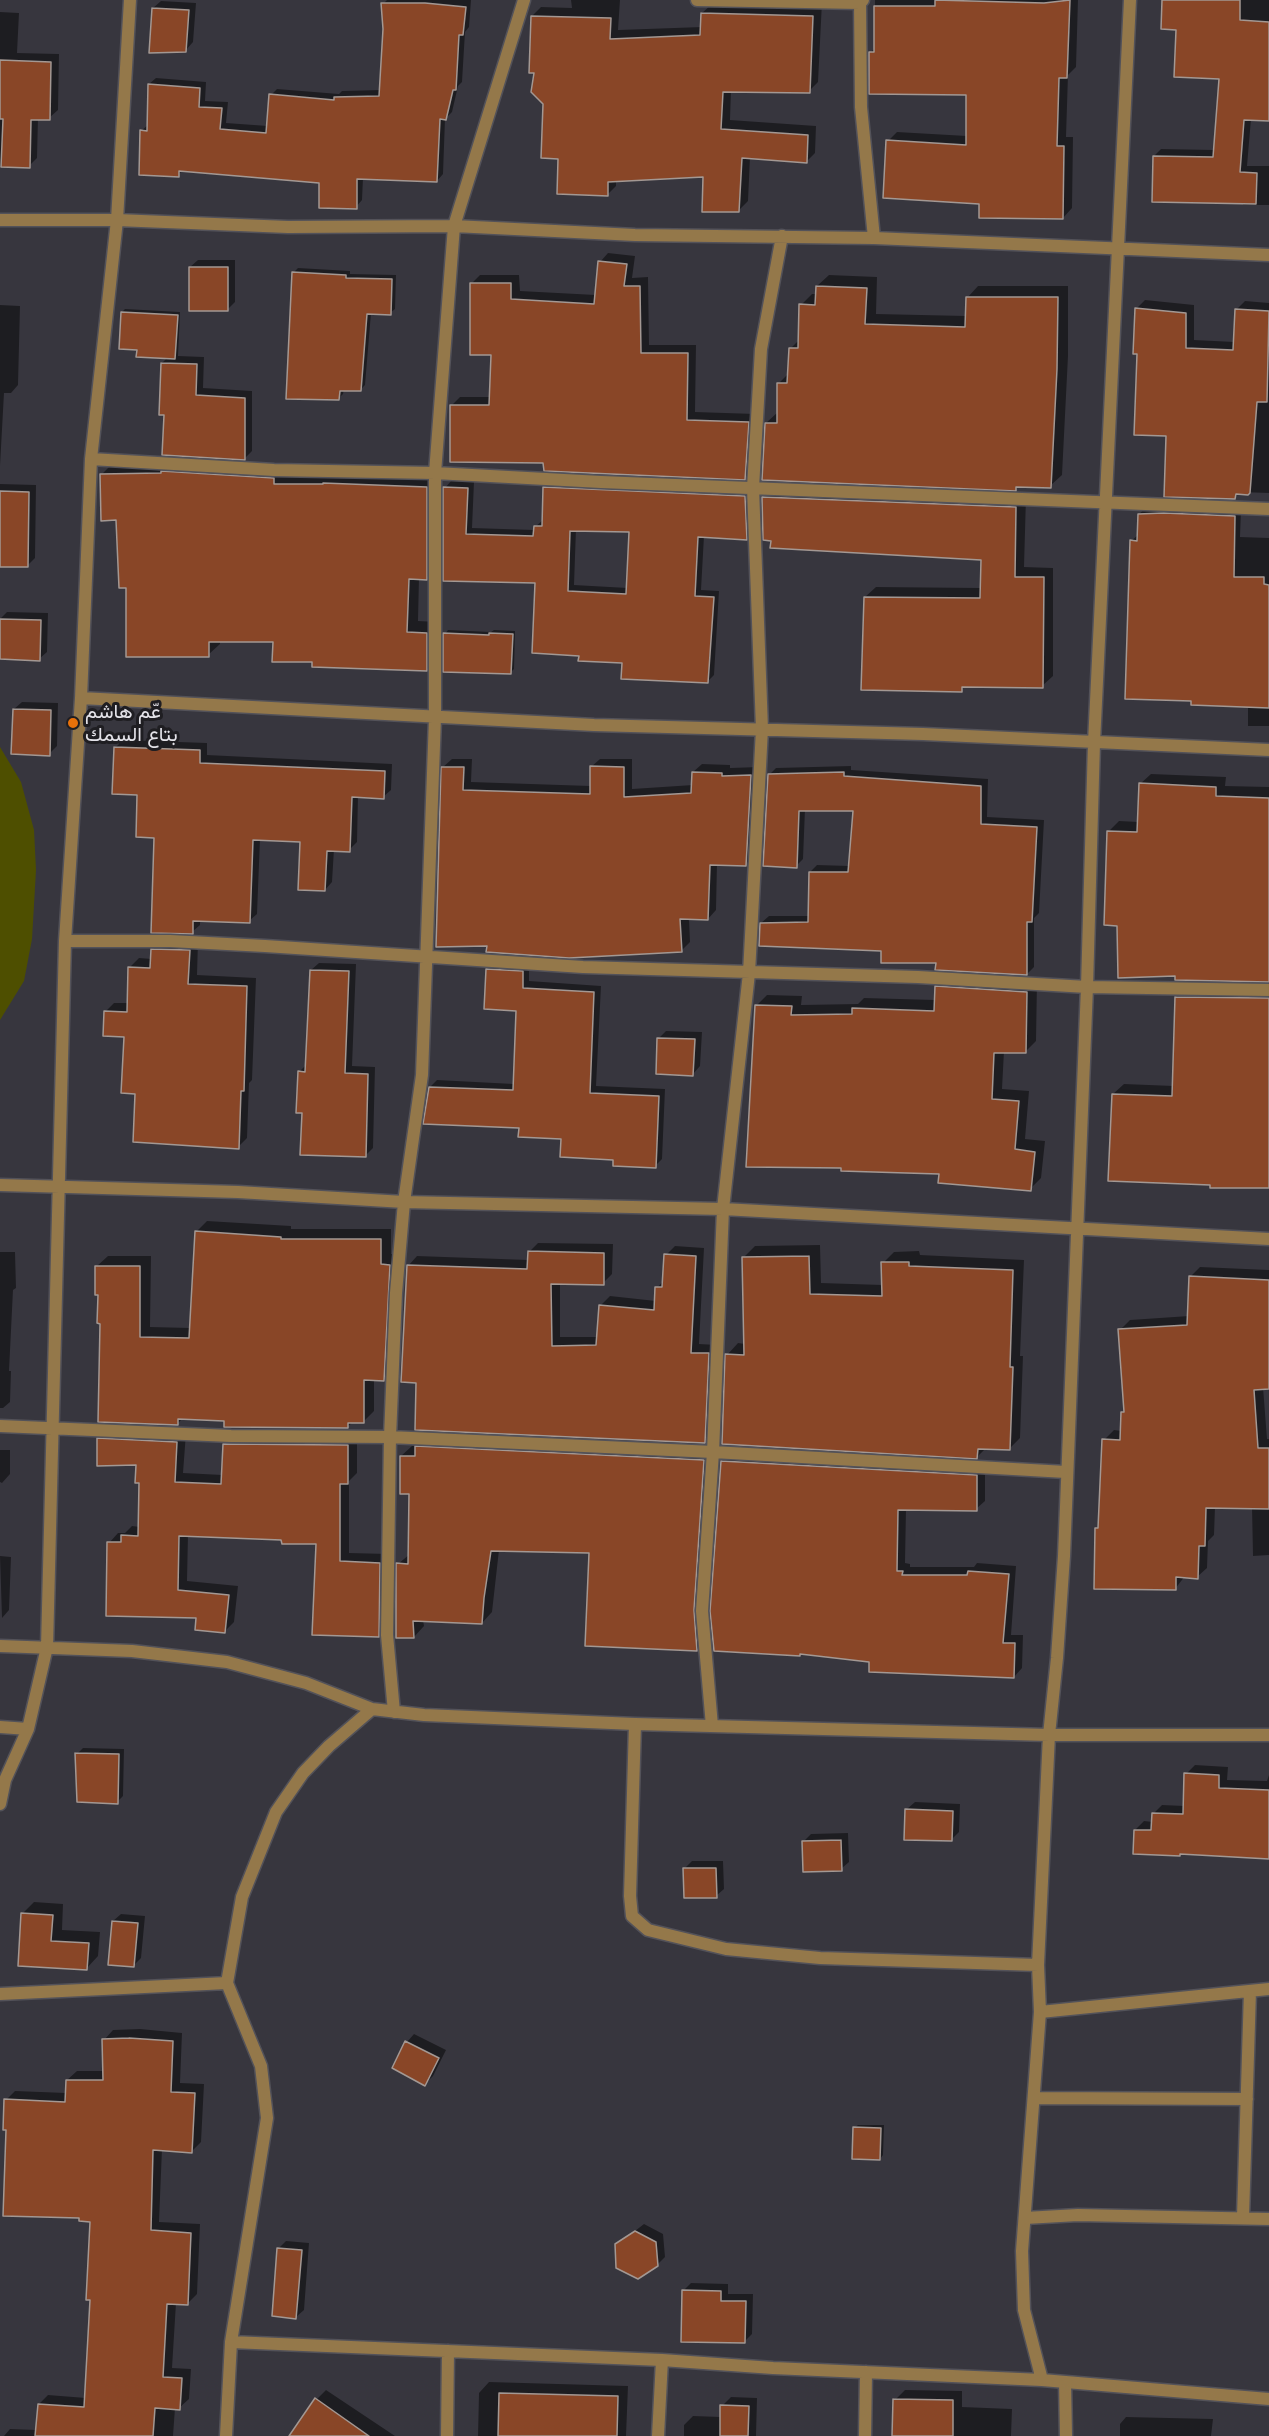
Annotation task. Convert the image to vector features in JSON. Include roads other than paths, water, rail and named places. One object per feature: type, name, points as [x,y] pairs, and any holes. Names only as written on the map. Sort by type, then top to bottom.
[{"type":"street","points":[[0,1804],[5,1780],[28,1729],[47,1647],[65,941],[81,698],[91,459],[117,220],[130,0]]},
{"type":"street","points":[[394,1712],[387,1635],[390,1437],[396,1293],[404,1202],[422,1075],[428,956],[435,718],[435,473],[454,226],[524,0]]},
{"type":"street","points":[[697,0],[862,2],[861,107],[874,238]]},
{"type":"street","points":[[1042,2380],[1024,2310],[1022,2251],[1040,2012],[1038,1965],[1049,1735],[1057,1658],[1066,1472],[1088,987],[1094,743],[1131,0]]},
{"type":"street","points":[[0,219],[117,220],[288,227],[454,226],[635,235],[874,238],[1269,255]]},
{"type":"street","points":[[712,1726],[702,1611],[713,1452],[723,1209],[748,973],[762,729],[753,488],[761,349],[782,236]]},
{"type":"street","points":[[91,459],[274,470],[435,473],[1269,509]]},
{"type":"street","points":[[81,698],[594,726],[923,734],[1269,750]]},
{"type":"street","points":[[65,941],[170,941],[583,967],[918,977],[1088,987],[1269,990]]},
{"type":"street","points":[[0,1185],[238,1192],[404,1202],[723,1209],[1269,1239]]},
{"type":"street","points":[[0,1426],[231,1436],[390,1437],[1066,1472]]},
{"type":"street","points":[[0,1646],[132,1652],[227,1662],[306,1683],[372,1709],[460,1718],[1049,1735],[1269,1735]]},
{"type":"street","points":[[225,2436],[231,2342],[267,2118],[261,2066],[227,1983],[242,1897],[276,1812],[303,1773],[329,1746],[372,1709]]},
{"type":"street","points":[[635,1724],[630,1896],[632,1916],[648,1929],[726,1948],[820,1958],[1038,1965]]},
{"type":"street","points":[[0,1727],[28,1729]]},
{"type":"street","points":[[0,1994],[227,1983]]},
{"type":"street","points":[[1040,2012],[1269,1989]]},
{"type":"street","points":[[1244,2217],[1250,1991]]},
{"type":"street","points":[[1035,2098],[1247,2099]]},
{"type":"street","points":[[1025,2218],[1078,2215],[1269,2218]]},
{"type":"street","points":[[231,2342],[662,2360],[1042,2380],[1269,2399]]},
{"type":"street","points":[[447,2436],[448,2351]]},
{"type":"street","points":[[658,2436],[662,2360]]},
{"type":"street","points":[[865,2436],[866,2372]]},
{"type":"street","points":[[1065,2382],[1066,2436]]},
{"type":"place","name":"عّم هاشم بتاع السمك","points":[[73,723]]}]
